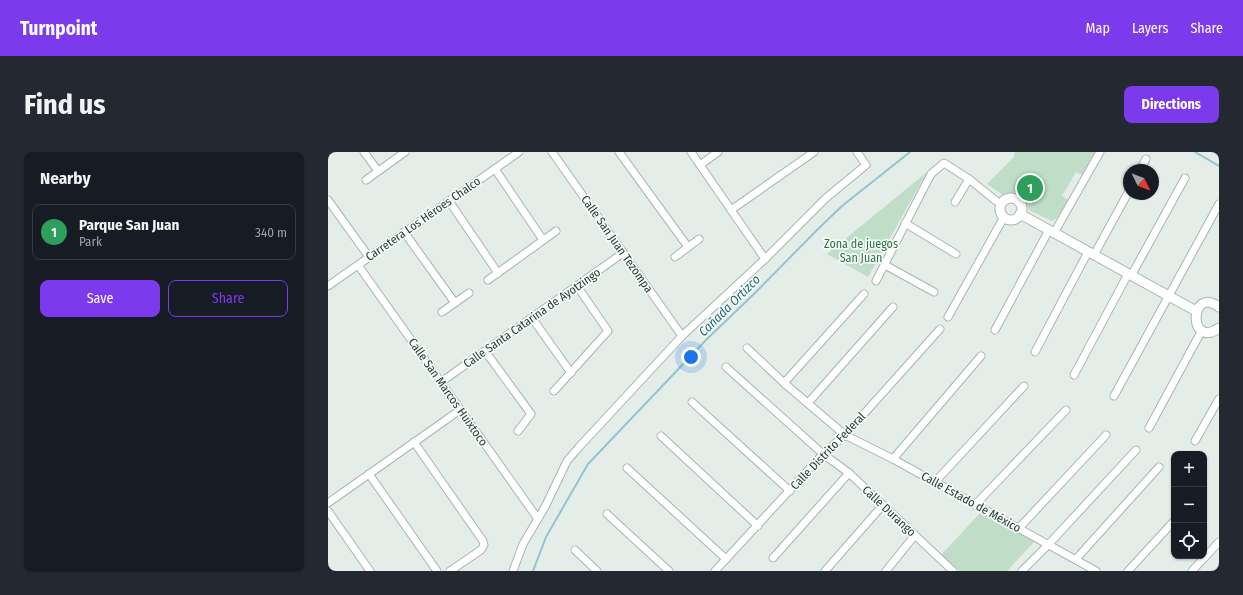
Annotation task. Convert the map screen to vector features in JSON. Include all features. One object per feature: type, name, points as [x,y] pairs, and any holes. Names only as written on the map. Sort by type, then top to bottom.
[{"type":"street","points":[[364,152],[378,171]]},
{"type":"street","points":[[366,180],[405,152]]},
{"type":"street","name":"Carretera Los Héroes Chalco","points":[[328,286],[518,152]]},
{"type":"street","name":"Calle San Juan Tezompa","points":[[552,152],[682,336]]},
{"type":"street","points":[[619,152],[688,247]]},
{"type":"street","points":[[691,152],[765,259]]},
{"type":"street","points":[[700,165],[718,152]]},
{"type":"street","points":[[731,210],[814,152]]},
{"type":"street","points":[[513,571],[523,544],[538,519],[567,461],[682,336],[765,259],[826,198],[866,165],[857,152]]},
{"type":"street","points":[[995,330],[1100,152]]},
{"type":"street","points":[[1143,164],[1146,159]]},
{"type":"street","points":[[876,280],[931,174],[944,163],[969,179],[1000,204]]},
{"type":"street","points":[[495,169],[543,240]]},
{"type":"street","points":[[1074,374],[1185,178]]},
{"type":"street","points":[[956,202],[969,179]]},
{"type":"street","points":[[1005,199],[1016,199],[1021,204],[1020,214],[1012,220],[1004,218],[1000,212],[1000,204],[1005,199]]},
{"type":"street","points":[[328,200],[369,257]]},
{"type":"street","points":[[1035,352],[1124,200]]},
{"type":"street","points":[[449,201],[498,273]]},
{"type":"street","points":[[1114,396],[1219,204]]},
{"type":"street","points":[[1020,214],[1196,312]]},
{"type":"street","points":[[948,317],[1004,218]]},
{"type":"street","points":[[905,223],[956,254]]},
{"type":"street","points":[[404,232],[455,303]]},
{"type":"street","points":[[488,280],[556,232]]},
{"type":"street","points":[[675,257],[700,239]]},
{"type":"street","name":"Calle Santa Catarina de Ayotzingo","points":[[441,382],[623,253]]},
{"type":"street","name":"Calle San Marcos Huixtoco","points":[[358,264],[538,519]]},
{"type":"street","points":[[884,265],[934,292]]},
{"type":"street","points":[[554,391],[608,331],[577,286]]},
{"type":"street","points":[[442,312],[469,293]]},
{"type":"street","points":[[784,383],[864,294]]},
{"type":"street","points":[[1218,304],[1207,304],[1199,308],[1196,312],[1196,324],[1202,330],[1211,332],[1219,328]]},
{"type":"street","points":[[808,403],[893,307]]},
{"type":"street","points":[[532,318],[571,373]]},
{"type":"street","name":"Calle Distrito Federal","points":[[715,571],[823,454],[845,435],[940,329]]},
{"type":"street","points":[[1148,428],[1202,330]]},
{"type":"street","name":"Calle Estado de México","points":[[747,348],[784,383],[845,435],[893,459],[1076,559],[1093,570]]},
{"type":"street","points":[[485,351],[531,414],[518,431]]},
{"type":"street","points":[[893,459],[982,356]]},
{"type":"street","name":"Calle Durango","points":[[726,367],[823,454],[849,473],[951,570]]},
{"type":"street","points":[[935,482],[1024,386]]},
{"type":"street","points":[[1195,441],[1219,399]]},
{"type":"street","points":[[692,402],[790,491]]},
{"type":"street","points":[[328,502],[460,410]]},
{"type":"street","points":[[975,505],[1066,410]]},
{"type":"street","points":[[1019,528],[1106,435]]},
{"type":"street","points":[[661,436],[758,526]]},
{"type":"street","points":[[414,442],[479,534],[484,545],[481,550],[450,571]]},
{"type":"street","points":[[1022,571],[1136,450]]},
{"type":"street","points":[[1076,559],[1158,467]]},
{"type":"street","points":[[627,468],[726,559]]},
{"type":"street","points":[[773,558],[849,473]]},
{"type":"street","points":[[369,474],[437,571]]},
{"type":"street","points":[[825,571],[882,506]]},
{"type":"street","points":[[328,511],[370,571]]},
{"type":"street","points":[[607,514],[669,571]]},
{"type":"street","points":[[1128,571],[1172,523]]},
{"type":"street","points":[[886,571],[915,535]]},
{"type":"street","points":[[1192,571],[1219,542]]},
{"type":"street","points":[[575,550],[597,571]]},
{"type":"green space","points":[[1015,152],[1095,152],[1082,175],[1076,172],[1062,196],[1068,200],[1057,218],[1052,221],[1029,210],[1026,200],[1018,192],[1003,195],[987,184],[1014,157]]},
{"type":"green space","name":"Zona de juegos San Juan","points":[[927,172],[868,277],[827,254]]},
{"type":"green space","points":[[981,512],[1034,542],[1007,571],[960,571],[941,555]]},
{"type":"waterway","name":"Cañada Ortizco","points":[[533,571],[546,537],[588,464],[708,338],[817,230],[842,206],[910,152]]},
{"type":"waterway","points":[[1195,152],[1219,166]]},
{"type":"place","name":"Parque San Juan","points":[[1030,188]]}]
